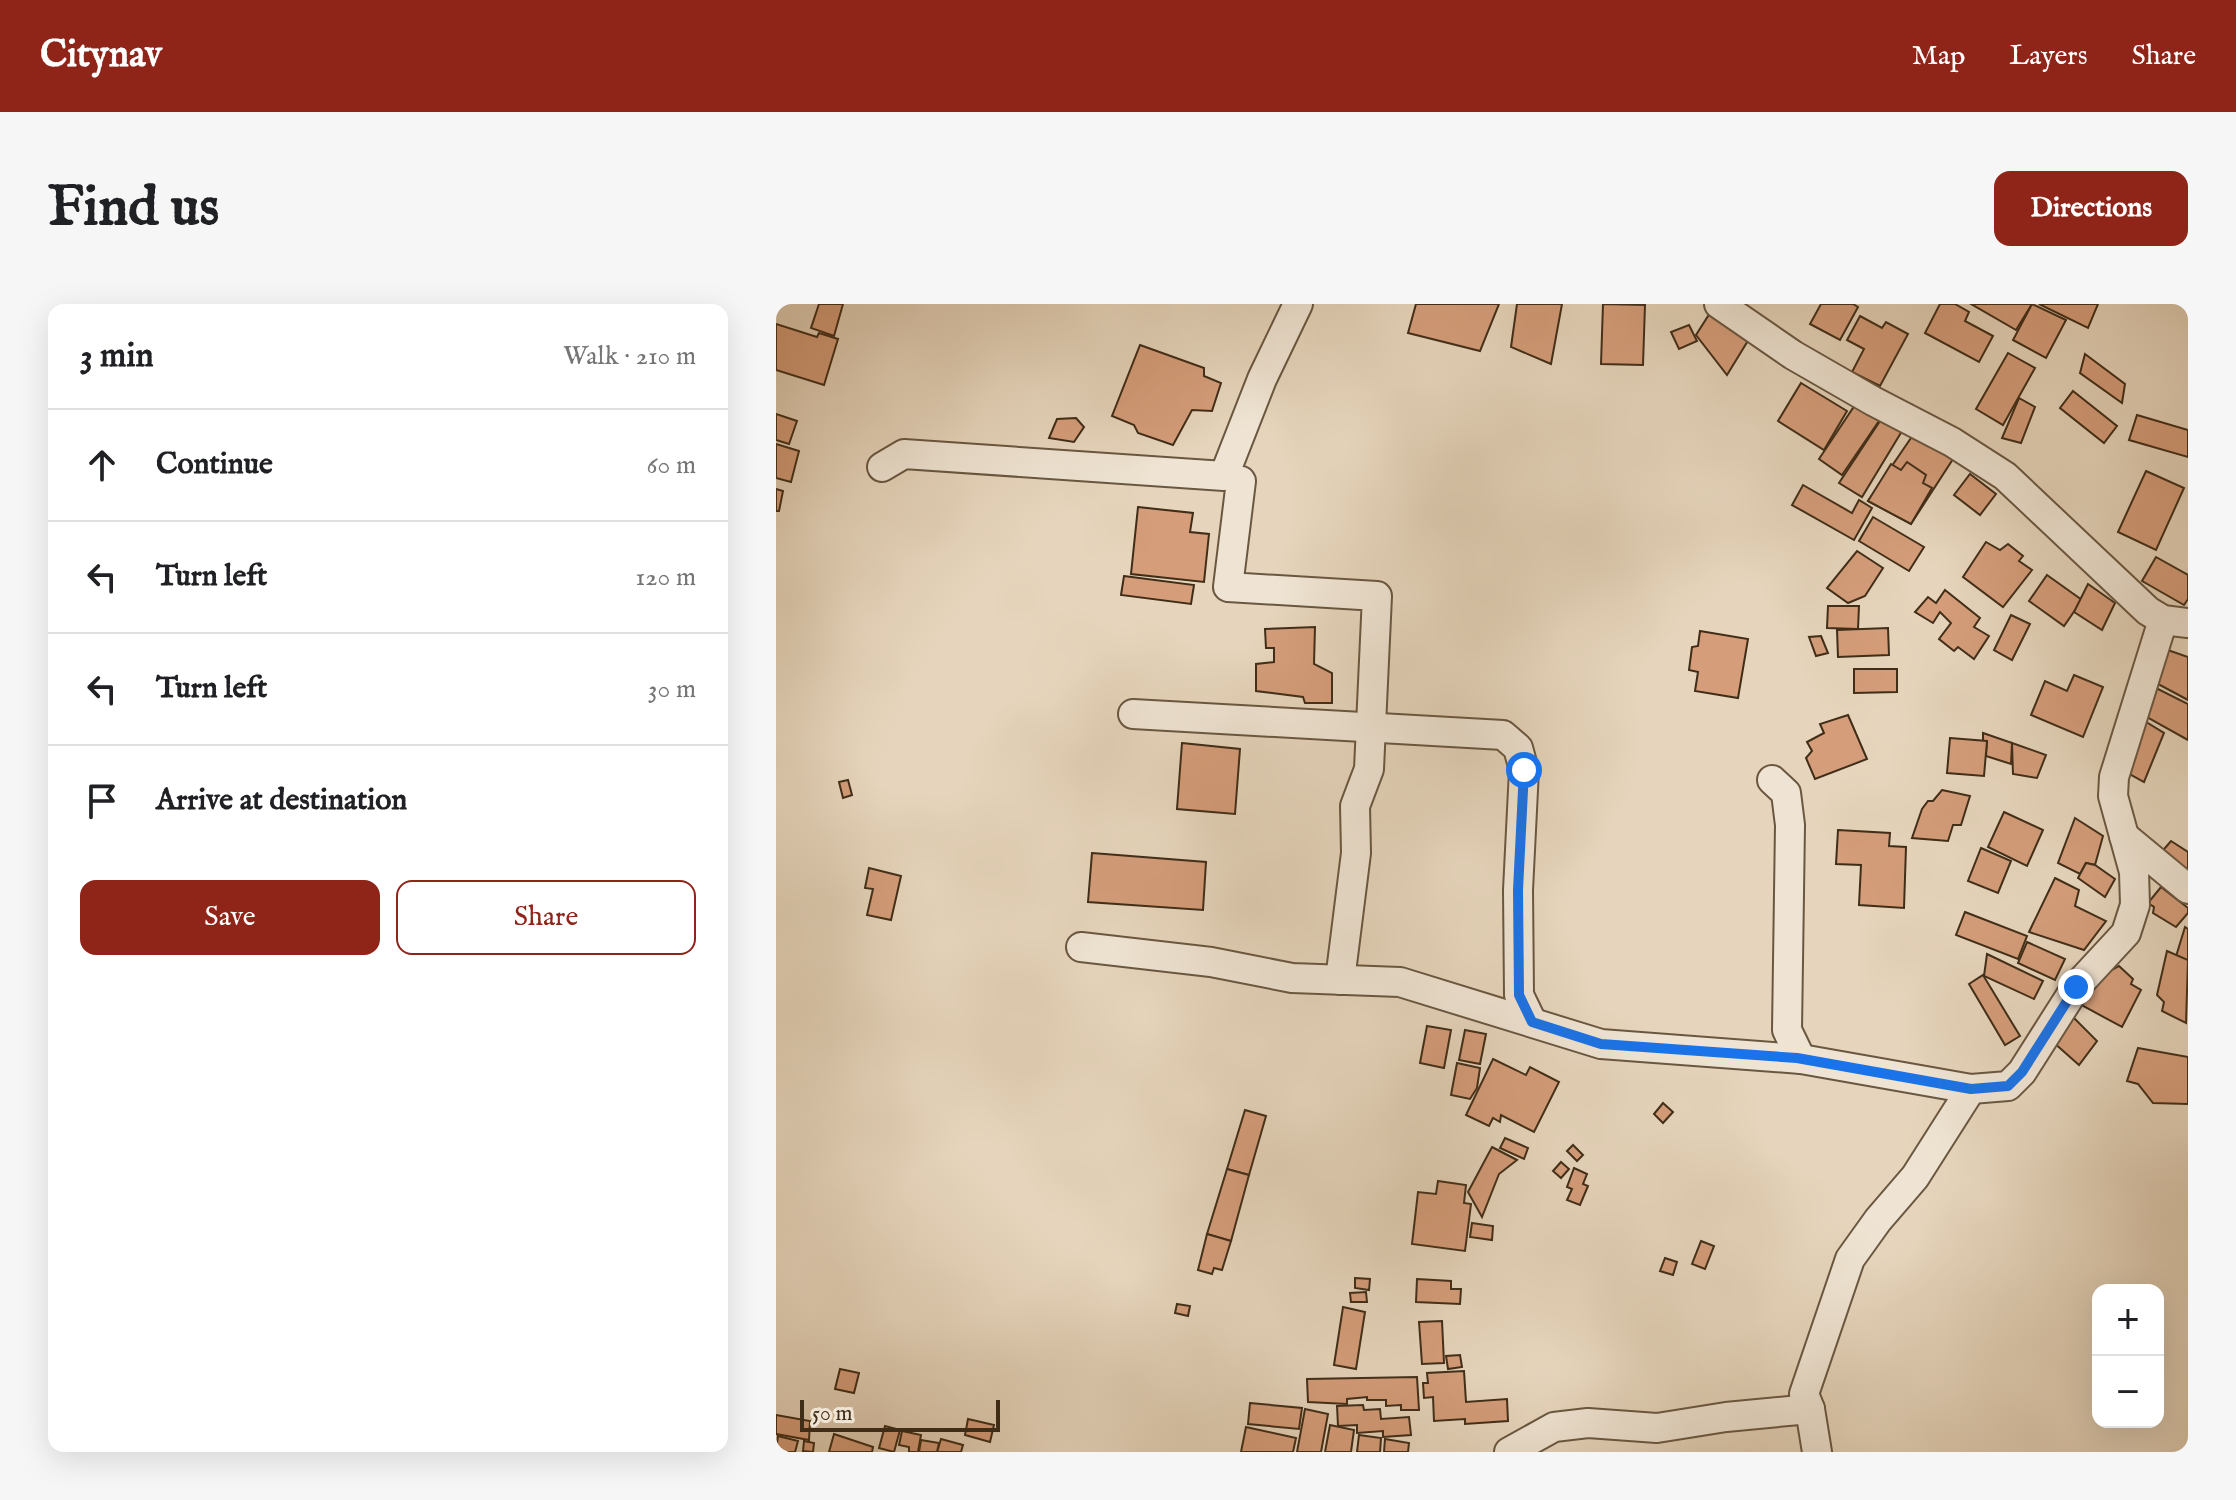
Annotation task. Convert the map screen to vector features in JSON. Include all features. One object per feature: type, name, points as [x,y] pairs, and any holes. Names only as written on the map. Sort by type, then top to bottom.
[{"type":"street","points":[[882,467],[904,454],[1224,476],[1262,379],[1298,304]]},
{"type":"street","points":[[1081,947],[1211,962],[1292,978],[1400,982],[1601,1044],[1801,1059],[1971,1089],[2008,1086],[2015,1079],[2076,987],[2126,933],[2135,905],[2134,872],[2113,796],[2114,777],[2176,622],[2137,601],[2005,476],[1952,442],[1793,355],[1719,304]]},
{"type":"street","points":[[1241,481],[1228,587],[1377,596],[1369,769],[1355,806],[1356,853],[1340,980]]},
{"type":"street","points":[[1133,714],[1503,735],[1518,748],[1524,770],[1518,890],[1519,995],[1532,1022]]},
{"type":"street","points":[[1772,780],[1786,793],[1790,825],[1787,1030],[1801,1059]]},
{"type":"street","points":[[2124,836],[2188,889]]},
{"type":"street","points":[[1817,1452],[1810,1409],[1804,1394],[1850,1259],[1915,1177],[1971,1089]]},
{"type":"street","points":[[1509,1452],[1554,1427],[1588,1423],[1657,1428],[1726,1417],[1810,1409]]},
{"type":"building","points":[[819,304],[843,304],[834,336],[811,328]]},
{"type":"building","points":[[1416,304],[1499,304],[1480,351],[1408,333]]},
{"type":"building","points":[[1517,304],[1562,304],[1551,364],[1511,347]]},
{"type":"building","points":[[1603,304],[1645,305],[1643,365],[1601,364]]},
{"type":"building","points":[[1821,304],[1853,304],[1858,307],[1840,340],[1810,324]]},
{"type":"building","points":[[1940,304],[1955,304],[1969,312],[1965,321],[1993,336],[1979,362],[1925,333]]},
{"type":"building","points":[[1971,304],[2032,304],[2016,330]]},
{"type":"building","points":[[2032,304],[2066,320],[2046,358],[2013,340]]},
{"type":"building","points":[[2039,304],[2098,304],[2088,328]]},
{"type":"building","points":[[1710,313],[1749,339],[1727,375],[1696,335]]},
{"type":"building","points":[[1860,316],[1882,328],[1886,322],[1908,334],[1880,386],[1852,372],[1864,349],[1847,340]]},
{"type":"building","points":[[776,324],[817,337],[819,333],[838,339],[824,385],[776,370]]},
{"type":"building","points":[[1689,325],[1697,341],[1679,349],[1671,332]]},
{"type":"building","points":[[1140,345],[1204,368],[1204,376],[1221,383],[1212,411],[1192,410],[1173,445],[1138,433],[1134,425],[1112,416]]},
{"type":"building","points":[[2008,353],[2035,368],[2003,425],[1976,409]]},
{"type":"building","points":[[2085,354],[2125,384],[2122,403],[2080,373]]},
{"type":"building","points":[[1801,383],[1847,411],[1824,450],[1778,421]]},
{"type":"building","points":[[2073,391],[2117,426],[2104,443],[2060,408]]},
{"type":"building","points":[[2019,398],[2035,407],[2021,443],[2002,438]]},
{"type":"building","points":[[1857,402],[1881,418],[1842,475],[1819,459]]},
{"type":"building","points":[[776,414],[797,421],[789,444],[776,440]]},
{"type":"building","points":[[2137,415],[2188,430],[2188,457],[2129,440]]},
{"type":"building","points":[[1076,418],[1084,427],[1074,442],[1049,438],[1057,419]]},
{"type":"building","points":[[1882,418],[1902,431],[1862,497],[1839,483]]},
{"type":"building","points":[[1913,435],[1953,459],[1911,524],[1868,501]]},
{"type":"building","points":[[776,444],[799,451],[791,482],[776,478]]},
{"type":"building","points":[[1907,462],[1926,475],[1923,483],[1932,488],[1911,524],[1868,501],[1891,464],[1901,470]]},
{"type":"building","points":[[2146,471],[2184,488],[2156,550],[2118,532]]},
{"type":"building","points":[[1970,474],[1996,494],[1980,515],[1954,495]]},
{"type":"building","points":[[1803,485],[1852,513],[1859,500],[1872,508],[1854,540],[1792,505]]},
{"type":"building","points":[[776,489],[783,491],[779,511],[776,511]]},
{"type":"building","points":[[1138,507],[1193,513],[1190,532],[1209,534],[1204,582],[1131,574]]},
{"type":"building","points":[[1873,517],[1924,547],[1909,571],[1859,541]]},
{"type":"building","points":[[1986,542],[2000,550],[2008,544],[2023,556],[2019,561],[2032,570],[2003,607],[1963,577]]},
{"type":"building","points":[[1857,551],[1883,568],[1865,596],[1848,603],[1827,588]]},
{"type":"building","points":[[2156,557],[2188,575],[2188,599],[2184,605],[2142,581]]},
{"type":"building","points":[[2047,575],[2082,600],[2064,626],[2029,601]]},
{"type":"building","points":[[1124,576],[1194,585],[1191,604],[1121,595]]},
{"type":"building","points":[[2088,584],[2115,603],[2102,630],[2074,612]]},
{"type":"building","points":[[1945,590],[1980,618],[1974,627],[1989,636],[1974,659],[1958,647],[1954,651],[1939,639],[1951,623],[1940,612],[1933,623],[1915,612],[1928,597],[1936,603]]},
{"type":"building","points":[[1828,606],[1859,606],[1858,629],[1827,628]]},
{"type":"building","points":[[2011,615],[2030,624],[2012,660],[1994,650]]},
{"type":"building","points":[[1315,627],[1314,664],[1332,673],[1332,703],[1305,703],[1303,697],[1256,691],[1256,664],[1274,662],[1274,648],[1266,648],[1265,629]]},
{"type":"building","points":[[1888,628],[1889,655],[1838,657],[1837,630]]},
{"type":"building","points":[[1700,631],[1748,639],[1738,698],[1695,691],[1698,672],[1689,670],[1692,647],[1698,646]]},
{"type":"building","points":[[1821,636],[1828,653],[1816,656],[1809,637]]},
{"type":"building","points":[[2162,648],[2188,657],[2188,700],[2158,684],[2154,676]]},
{"type":"building","points":[[1854,669],[1897,669],[1897,692],[1854,693]]},
{"type":"building","points":[[2074,675],[2103,687],[2083,737],[2031,715],[2045,681],[2067,691]]},
{"type":"building","points":[[2150,685],[2188,704],[2188,740],[2138,712]]},
{"type":"building","points":[[1848,715],[1867,759],[1815,779],[1806,758],[1812,751],[1807,742],[1824,733],[1820,724]]},
{"type":"building","points":[[2138,717],[2164,733],[2144,782],[2117,767]]},
{"type":"building","points":[[1983,733],[2012,743],[2011,764],[1986,756],[1987,741],[1983,741]]},
{"type":"building","points":[[1950,738],[1987,741],[1984,776],[1947,773]]},
{"type":"building","points":[[1182,743],[1240,749],[1235,814],[1177,809]]},
{"type":"building","points":[[2012,743],[2046,755],[2037,778],[2013,774]]},
{"type":"building","points":[[848,780],[852,795],[843,798],[839,782]]},
{"type":"building","points":[[1942,790],[1970,796],[1961,825],[1953,825],[1948,841],[1912,838],[1922,809]]},
{"type":"building","points":[[2004,812],[2043,830],[2027,866],[1988,847]]},
{"type":"building","points":[[2075,818],[2103,836],[2095,865],[2086,863],[2080,874],[2058,863]]},
{"type":"building","points":[[1838,830],[1890,833],[1889,846],[1906,847],[1904,908],[1859,905],[1861,865],[1836,864]]},
{"type":"building","points":[[2171,841],[2188,852],[2188,879],[2159,855]]},
{"type":"building","points":[[1981,848],[2011,861],[1998,893],[1968,881]]},
{"type":"building","points":[[1092,853],[1206,862],[1203,910],[1088,902]]},
{"type":"building","points":[[2086,863],[2095,865],[2115,879],[2105,897],[2078,878]]},
{"type":"building","points":[[869,868],[901,876],[891,920],[867,915],[873,889],[865,888]]},
{"type":"building","points":[[2055,878],[2079,890],[2075,906],[2106,921],[2084,950],[2029,932]]},
{"type":"building","points":[[2161,887],[2188,908],[2188,913],[2176,927],[2153,913],[2154,907],[2148,903]]},
{"type":"building","points":[[1965,912],[2027,936],[2018,959],[1956,935]]},
{"type":"building","points":[[2185,927],[2188,929],[2188,968],[2174,963]]},
{"type":"building","points":[[2027,942],[2065,959],[2055,980],[2018,963]]},
{"type":"building","points":[[2167,951],[2188,960],[2186,1023],[2162,1011],[2164,1002],[2157,995]]},
{"type":"building","points":[[1987,954],[2043,981],[2034,999],[1984,976]]},
{"type":"building","points":[[2100,965],[2110,971],[2119,966],[2133,979],[2131,984],[2141,990],[2122,1027],[2074,1001]]},
{"type":"building","points":[[1983,975],[2020,1036],[2005,1045],[1969,984]]},
{"type":"building","points":[[2066,1010],[2097,1041],[2079,1065],[2044,1034]]},
{"type":"building","points":[[1427,1026],[1451,1030],[1444,1068],[1420,1063]]},
{"type":"building","points":[[1465,1030],[1486,1034],[1480,1064],[1459,1060]]},
{"type":"building","points":[[2138,1048],[2188,1057],[2188,1104],[2153,1103],[2138,1084],[2127,1081]]},
{"type":"building","points":[[1493,1059],[1526,1075],[1530,1067],[1559,1082],[1534,1132],[1501,1115],[1500,1122],[1493,1118],[1489,1126],[1466,1115]]},
{"type":"building","points":[[1457,1063],[1480,1068],[1477,1088],[1470,1099],[1451,1095]]},
{"type":"building","points":[[1663,1103],[1673,1112],[1663,1123],[1654,1114]]},
{"type":"building","points":[[1245,1110],[1266,1116],[1249,1175],[1227,1169]]},
{"type":"building","points":[[1505,1138],[1528,1148],[1524,1159],[1500,1148]]},
{"type":"building","points":[[1573,1145],[1583,1155],[1577,1161],[1567,1151]]},
{"type":"building","points":[[1492,1147],[1517,1160],[1499,1174],[1482,1217],[1468,1192]]},
{"type":"building","points":[[1561,1162],[1569,1169],[1561,1178],[1553,1171]]},
{"type":"building","points":[[1574,1168],[1587,1174],[1583,1184],[1588,1186],[1580,1205],[1567,1200],[1572,1189],[1567,1187]]},
{"type":"building","points":[[1227,1169],[1249,1175],[1231,1241],[1207,1234]]},
{"type":"building","points":[[1438,1181],[1466,1185],[1464,1203],[1471,1204],[1465,1251],[1412,1244],[1418,1192],[1436,1194]]},
{"type":"building","points":[[1472,1223],[1493,1226],[1492,1240],[1470,1237]]},
{"type":"building","points":[[1207,1234],[1231,1241],[1222,1270],[1214,1268],[1212,1274],[1198,1270]]},
{"type":"building","points":[[1701,1241],[1714,1246],[1705,1269],[1692,1264]]},
{"type":"building","points":[[1665,1258],[1677,1262],[1673,1275],[1660,1271]]},
{"type":"building","points":[[1355,1278],[1370,1279],[1369,1290],[1355,1288]]},
{"type":"building","points":[[1417,1279],[1451,1281],[1451,1289],[1461,1289],[1460,1304],[1416,1302]]},
{"type":"building","points":[[1366,1292],[1367,1302],[1351,1302],[1350,1293]]},
{"type":"building","points":[[1177,1304],[1190,1306],[1188,1316],[1175,1313]]},
{"type":"building","points":[[1343,1307],[1365,1312],[1356,1369],[1334,1365]]},
{"type":"building","points":[[1442,1321],[1444,1363],[1422,1364],[1419,1322]]},
{"type":"building","points":[[1460,1355],[1462,1367],[1448,1369],[1446,1356]]},
{"type":"building","points":[[840,1369],[859,1373],[854,1393],[835,1389]]},
{"type":"building","points":[[1464,1371],[1466,1402],[1507,1399],[1508,1421],[1465,1424],[1465,1419],[1434,1421],[1433,1397],[1424,1398],[1423,1383],[1428,1383],[1427,1373]]},
{"type":"building","points":[[1417,1377],[1419,1410],[1401,1410],[1401,1405],[1386,1406],[1386,1400],[1367,1400],[1367,1397],[1347,1399],[1347,1404],[1308,1402],[1307,1379]]},
{"type":"building","points":[[1250,1403],[1302,1408],[1299,1429],[1248,1424]]},
{"type":"building","points":[[1363,1405],[1364,1410],[1380,1409],[1381,1419],[1409,1417],[1411,1435],[1383,1437],[1383,1431],[1357,1433],[1357,1425],[1338,1426],[1337,1406]]},
{"type":"building","points":[[1305,1409],[1328,1414],[1321,1452],[1297,1452]]},
{"type":"building","points":[[776,1415],[810,1421],[809,1440],[776,1434]]},
{"type":"building","points":[[968,1419],[994,1425],[990,1442],[965,1435]]},
{"type":"building","points":[[1330,1425],[1354,1430],[1351,1452],[1325,1452]]},
{"type":"building","points":[[885,1426],[900,1430],[894,1452],[879,1448]]},
{"type":"building","points":[[1246,1427],[1296,1438],[1293,1452],[1241,1452]]},
{"type":"building","points":[[902,1431],[921,1435],[918,1452],[909,1452],[909,1447],[899,1445]]},
{"type":"building","points":[[834,1434],[873,1447],[872,1452],[829,1452]]},
{"type":"building","points":[[1359,1435],[1381,1438],[1380,1452],[1357,1452]]},
{"type":"building","points":[[778,1436],[798,1441],[795,1452],[776,1452]]},
{"type":"building","points":[[941,1439],[963,1445],[961,1452],[937,1452]]},
{"type":"building","points":[[1385,1439],[1409,1443],[1408,1452],[1384,1452]]},
{"type":"building","points":[[921,1440],[939,1443],[937,1452],[919,1452]]},
{"type":"building","points":[[804,1441],[814,1443],[813,1452],[803,1451]]},
{"type":"route","points":[[1524,770],[1518,890],[1519,995],[1532,1022],[1601,1044],[1797,1058],[1971,1089],[2008,1086],[2022,1072],[2076,987]]}]
